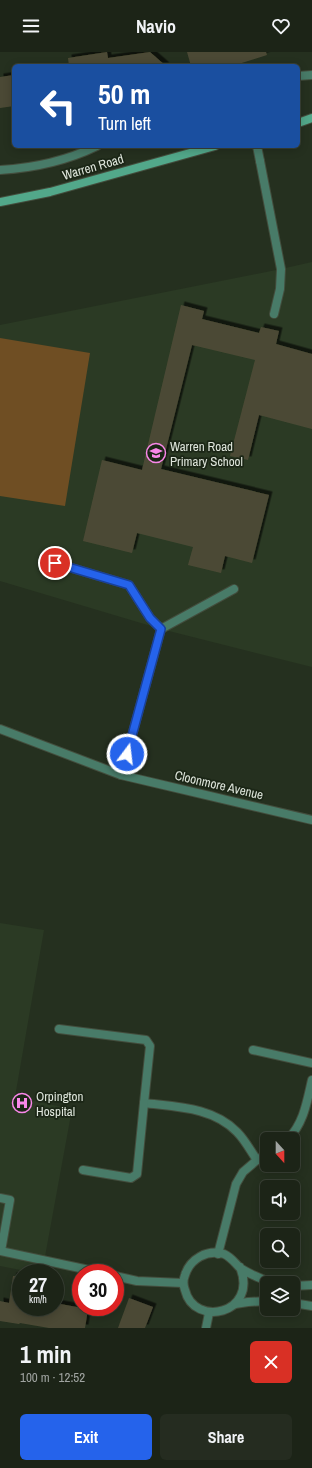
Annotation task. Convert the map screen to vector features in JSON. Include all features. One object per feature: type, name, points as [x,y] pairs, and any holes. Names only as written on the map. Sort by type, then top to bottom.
[{"type":"street","points":[[300,76],[312,75]]},
{"type":"street","points":[[300,121],[312,118]]},
{"type":"street","name":"Warren Road","points":[[0,170],[36,166],[61,161],[92,148]]},
{"type":"street","name":"Warren Road","points":[[0,202],[50,192],[208,148]]},
{"type":"street","points":[[257,148],[281,270],[280,289],[274,314]]},
{"type":"street","points":[[55,563],[129,585],[150,618],[161,629]]},
{"type":"street","points":[[121,775],[161,629],[234,589]]},
{"type":"street","name":"Cloonmore Avenue","points":[[0,729],[121,775],[312,820]]},
{"type":"street","points":[[60,1029],[146,1040],[150,1046],[137,1174],[131,1178],[84,1170]]},
{"type":"street","points":[[253,1050],[312,1063]]},
{"type":"street","points":[[293,1132],[301,1121],[312,1080]]},
{"type":"street","points":[[144,1103],[188,1108],[203,1111],[216,1117],[227,1123],[236,1131],[256,1160]]},
{"type":"street","points":[[218,1254],[236,1184],[243,1172],[260,1158]]},
{"type":"street","points":[[0,1198],[10,1200],[0,1251],[72,1266]]},
{"type":"street","points":[[240,1267],[244,1286],[241,1296],[235,1304],[227,1310],[217,1313],[209,1313],[198,1309],[191,1303],[186,1295],[183,1283],[184,1275],[195,1259],[204,1254],[224,1254],[240,1267],[260,1278]]},
{"type":"street","points":[[124,1278],[183,1283]]},
{"type":"street","points":[[300,1286],[312,1285]]},
{"type":"street","points":[[235,1304],[260,1301]]},
{"type":"street","points":[[300,1304],[312,1306]]},
{"type":"street","points":[[206,1328],[209,1313]]},
{"type":"shaded area","name":"Warren Road Primary School","points":[[312,262],[312,667],[161,629],[0,581],[0,325]]},
{"type":"shaded area","points":[[0,338],[90,353],[65,506],[0,496]]},
{"type":"shaded area","name":"Orpington Hospital","points":[[0,923],[44,930],[15,1097],[72,1109],[44,1264],[12,1264],[12,1268],[0,1266]]},
{"type":"building","points":[[107,52],[108,58],[150,52],[164,64],[69,64],[68,58]]},
{"type":"building","points":[[187,52],[266,52],[267,55],[238,64],[190,64]]},
{"type":"building","points":[[12,75],[12,106],[0,108],[0,77]]},
{"type":"building","points":[[181,305],[204,311],[202,319],[259,333],[261,327],[279,331],[276,344],[312,354],[312,429],[259,415],[248,460],[230,456],[255,360],[192,345],[161,469],[269,495],[252,563],[225,556],[221,573],[188,565],[193,547],[137,533],[132,553],[83,541],[102,460],[142,470]]},
{"type":"building","points":[[12,1283],[12,1316],[64,1316],[64,1305],[72,1306],[72,1316],[87,1316],[85,1328],[49,1328],[0,1321],[0,1301],[9,1303]]},
{"type":"building","points":[[129,1298],[153,1307],[145,1328],[118,1328],[122,1316],[124,1316]]},
{"type":"place","name":"Warren Road Primary School","points":[[156,453]]},
{"type":"place","name":"Orpington Hospital","points":[[22,1103]]},
{"type":"route","points":[[55,563],[129,585],[150,618],[161,629],[127,754]]}]
